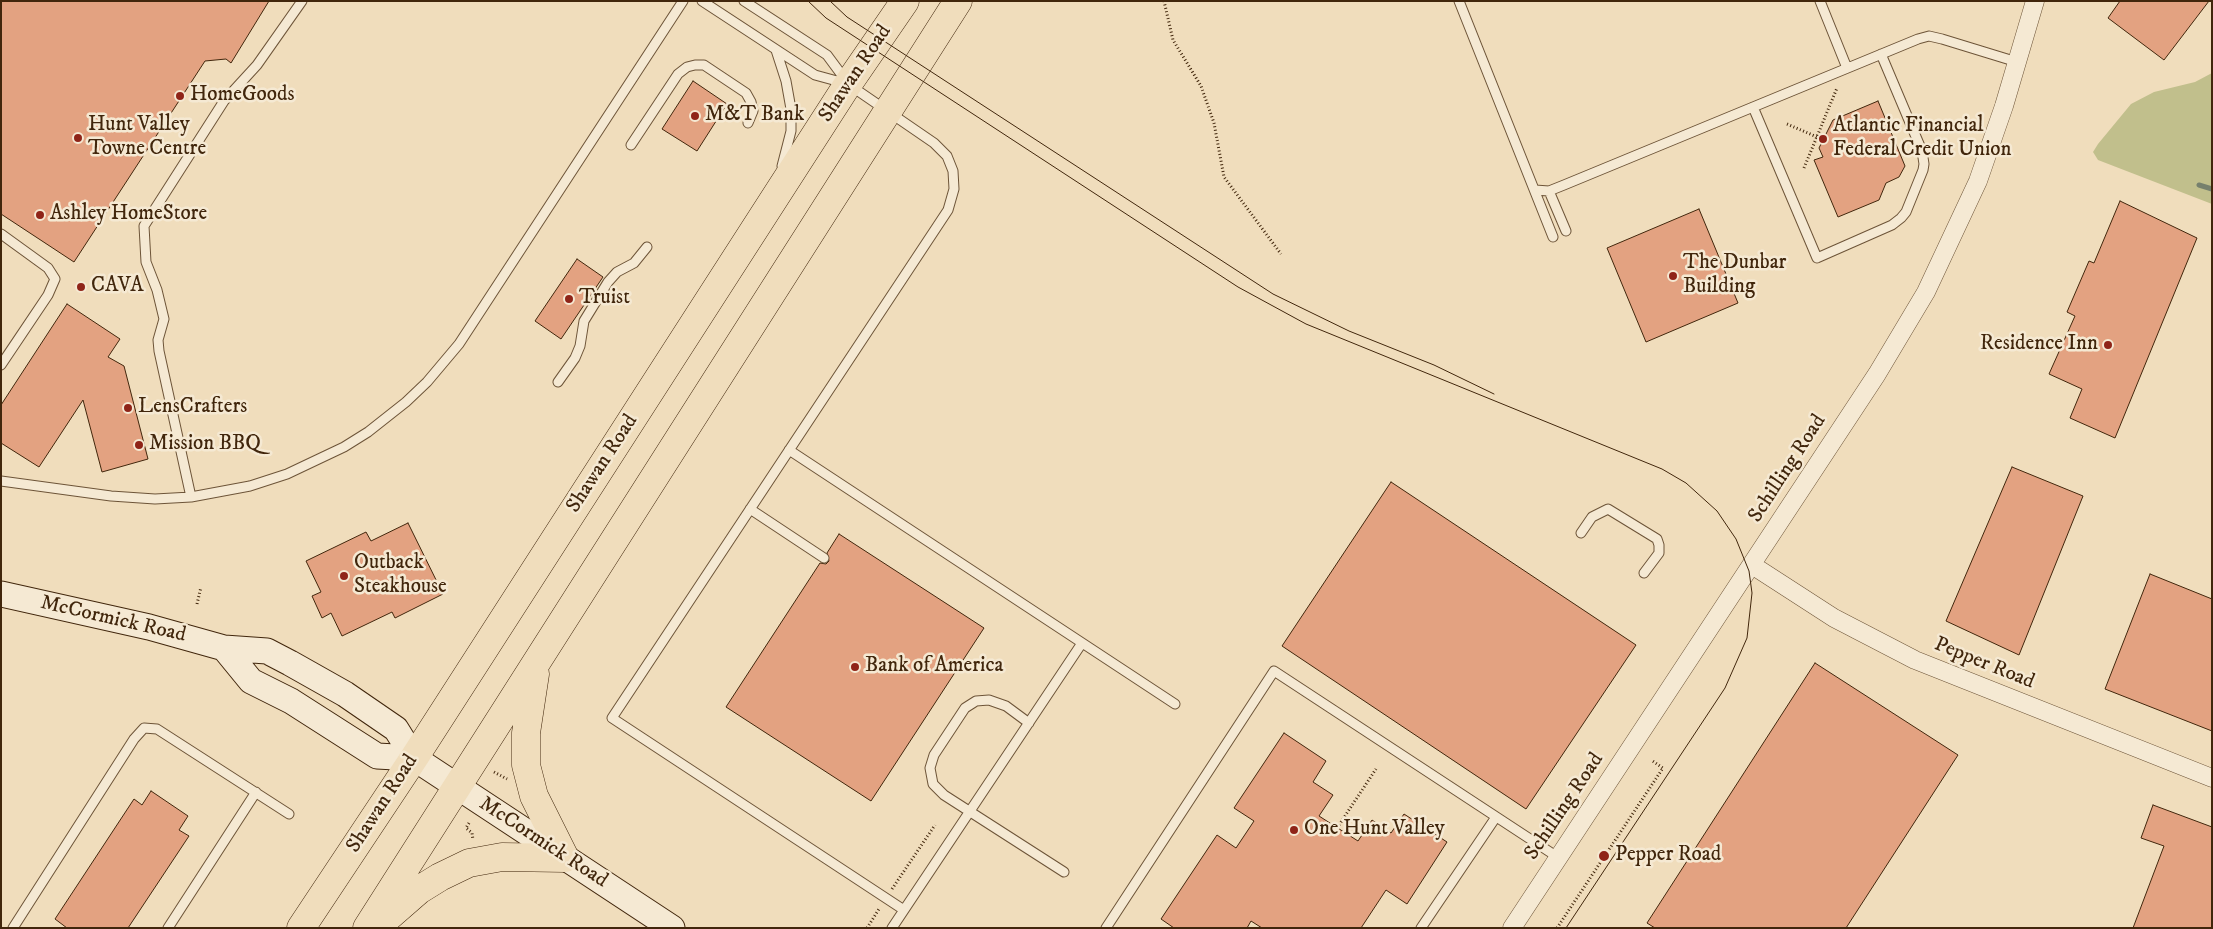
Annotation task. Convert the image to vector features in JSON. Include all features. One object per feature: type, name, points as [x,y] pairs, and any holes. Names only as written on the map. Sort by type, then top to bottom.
[{"type":"main road","name":"Shawan Road","points":[[301,928],[414,758],[848,84],[905,1]]},
{"type":"main road","points":[[367,928],[958,1]]},
{"type":"main road","name":"McCormick Road","points":[[1,594],[149,627],[224,648],[267,652],[313,675],[396,729],[414,758],[672,928]]},
{"type":"main road","points":[[224,648],[251,681],[291,701],[377,756],[414,758]]},
{"type":"main road","points":[[374,928],[420,890],[440,877],[470,863],[502,857],[565,858],[534,796],[526,764],[526,733],[537,663]]},
{"type":"street","name":"Schilling Road","points":[[1512,928],[1878,374],[1926,292],[1978,181],[2035,1]]},
{"type":"street","name":"Pepper Road","points":[[1752,565],[1834,618],[1915,660],[2212,778]]},
{"type":"lane","points":[[191,497],[159,351],[158,340],[164,319],[157,290],[146,262],[144,226],[224,101],[257,64],[302,1]]},
{"type":"lane","points":[[1,480],[119,497],[155,499],[191,497],[250,486],[287,474],[314,462],[368,432],[406,402],[427,382],[458,344],[682,1]]},
{"type":"lane","points":[[702,1],[815,75],[848,84],[934,143],[947,156],[953,171],[954,189],[948,210],[612,718],[904,910]]},
{"type":"lane","points":[[744,1],[827,55],[848,84]]},
{"type":"lane","points":[[1459,1],[1553,236]]},
{"type":"lane","points":[[1820,1],[1847,68]]},
{"type":"lane","points":[[1535,190],[1549,190],[1929,36],[2017,62]]},
{"type":"lane","points":[[771,204],[791,131],[791,109],[786,81],[776,50]]},
{"type":"lane","points":[[1753,107],[1817,258],[1892,225],[1906,212],[1924,164],[1922,152],[1881,54]]},
{"type":"lane","points":[[631,145],[678,74],[687,67],[695,65],[704,65],[746,93],[752,102],[753,111],[748,123]]},
{"type":"lane","points":[[1549,190],[1566,231]]},
{"type":"lane","points":[[1,234],[48,268],[55,279],[48,295],[1,365]]},
{"type":"lane","points":[[558,382],[575,358],[580,346],[584,320],[608,282],[617,272],[634,263],[647,247]]},
{"type":"lane","points":[[789,450],[1175,704]]},
{"type":"lane","points":[[750,509],[824,558]]},
{"type":"lane","points":[[1582,533],[1592,517],[1601,510],[1608,509],[1657,539],[1660,545],[1659,553],[1644,573]]},
{"type":"lane","points":[[892,928],[1082,643]]},
{"type":"lane","points":[[1106,928],[1274,671],[1558,858]]},
{"type":"lane","points":[[1029,723],[1006,706],[989,700],[976,701],[965,708],[934,755],[930,768],[933,784],[970,812],[1064,872]]},
{"type":"lane","points":[[13,928],[134,739],[144,728],[156,729],[289,814]]},
{"type":"lane","points":[[168,928],[256,792]]},
{"type":"lane","points":[[1421,928],[1496,817]]},
{"type":"path","points":[[1164,1],[1173,40],[1201,86],[1214,123],[1224,177],[1280,254]]},
{"type":"path","points":[[1804,168],[1837,88]]},
{"type":"path","points":[[1787,124],[1817,137]]},
{"type":"path","points":[[197,604],[201,587]]},
{"type":"path","points":[[1557,928],[1663,768],[1651,760]]},
{"type":"path","points":[[1338,828],[1376,769]]},
{"type":"path","points":[[498,782],[501,778]]},
{"type":"path","points":[[469,823],[466,828],[472,833],[474,845]]},
{"type":"path","points":[[866,928],[935,825]]},
{"type":"shaded area","points":[[2212,73],[2212,204],[2098,160],[2093,152],[2131,104],[2154,92],[2195,82]]},
{"type":"building","name":"Hunt Valley Towne Centre","points":[[1,1],[269,1],[231,63],[226,59],[205,61],[74,262],[1,214]]},
{"type":"building","points":[[2120,1],[2209,1],[2164,60],[2108,18]]},
{"type":"building","name":"M&T Bank","points":[[693,81],[727,104],[697,151],[662,129]]},
{"type":"building","points":[[1878,101],[1905,166],[1899,177],[1886,183],[1879,200],[1838,217],[1814,160],[1823,157],[1819,148],[1833,120]]},
{"type":"building","name":"Residence Inn","points":[[2120,201],[2197,238],[2115,438],[2070,418],[2082,389],[2049,374],[2075,316],[2067,312],[2089,261],[2094,263]]},
{"type":"building","name":"The Dunbar Building","points":[[1699,209],[1738,303],[1646,342],[1607,248]]},
{"type":"building","name":"Truist","points":[[577,259],[603,277],[561,339],[535,321]]},
{"type":"building","points":[[67,304],[120,339],[108,357],[124,366],[148,459],[102,472],[83,400],[39,467],[1,443],[1,405]]},
{"type":"building","points":[[2012,467],[2083,496],[2019,655],[1946,621]]},
{"type":"building","points":[[1391,482],[1636,645],[1526,809],[1282,646]]},
{"type":"building","points":[[408,523],[443,594],[395,618],[392,612],[342,636],[331,613],[322,618],[312,596],[321,592],[306,561],[366,532],[371,541]]},
{"type":"building","name":"Bank of America","points":[[839,534],[984,628],[871,801],[726,707],[820,563],[826,564],[829,561],[827,553]]},
{"type":"building","points":[[2150,574],[2212,599],[2212,731],[2105,689]]},
{"type":"building","points":[[1815,663],[1958,755],[1846,928],[1655,928],[1647,923]]},
{"type":"building","name":"One Hunt Valley","points":[[1284,733],[1326,761],[1313,782],[1333,795],[1319,816],[1358,841],[1372,820],[1391,833],[1404,814],[1447,842],[1407,904],[1386,890],[1361,928],[1262,928],[1251,921],[1247,928],[1174,928],[1161,919],[1217,835],[1236,848],[1254,821],[1234,808]]},
{"type":"building","points":[[151,791],[188,816],[179,830],[189,836],[128,928],[67,928],[55,919],[134,799],[142,805]]},
{"type":"building","points":[[2153,805],[2212,827],[2212,928],[2133,928],[2164,846],[2141,838]]},
{"type":"waterway","points":[[2199,185],[2212,189]]},
{"type":"tram line","points":[[808,1],[826,18],[1238,287],[1306,324],[1662,469],[1686,483],[1717,511],[1736,539],[1749,571],[1752,593],[1747,638],[1725,688],[1566,928]]},
{"type":"tram line","points":[[830,1],[847,17],[1273,294],[1349,331],[1434,365],[1494,394]]},
{"type":"place","name":"HomeGoods","points":[[180,96]]},
{"type":"place","name":"M&T Bank","points":[[695,116]]},
{"type":"place","name":"Hunt Valley Towne Centre","points":[[78,138]]},
{"type":"place","name":"Atlantic Financial Federal Credit Union","points":[[1823,139]]},
{"type":"place","name":"Ashley HomeStore","points":[[40,215]]},
{"type":"place","name":"The Dunbar Building","points":[[1673,276]]},
{"type":"place","name":"CAVA","points":[[81,287]]},
{"type":"place","name":"Truist","points":[[569,299]]},
{"type":"place","name":"Residence Inn","points":[[2108,345]]},
{"type":"place","name":"LensCrafters","points":[[128,408]]},
{"type":"place","name":"Mission BBQ","points":[[139,445]]},
{"type":"place","name":"Outback Steakhouse","points":[[344,576]]},
{"type":"place","name":"Bank of America","points":[[855,667]]},
{"type":"place","name":"One Hunt Valley","points":[[1294,830]]},
{"type":"place","name":"Pepper Road","points":[[1604,856]]}]
